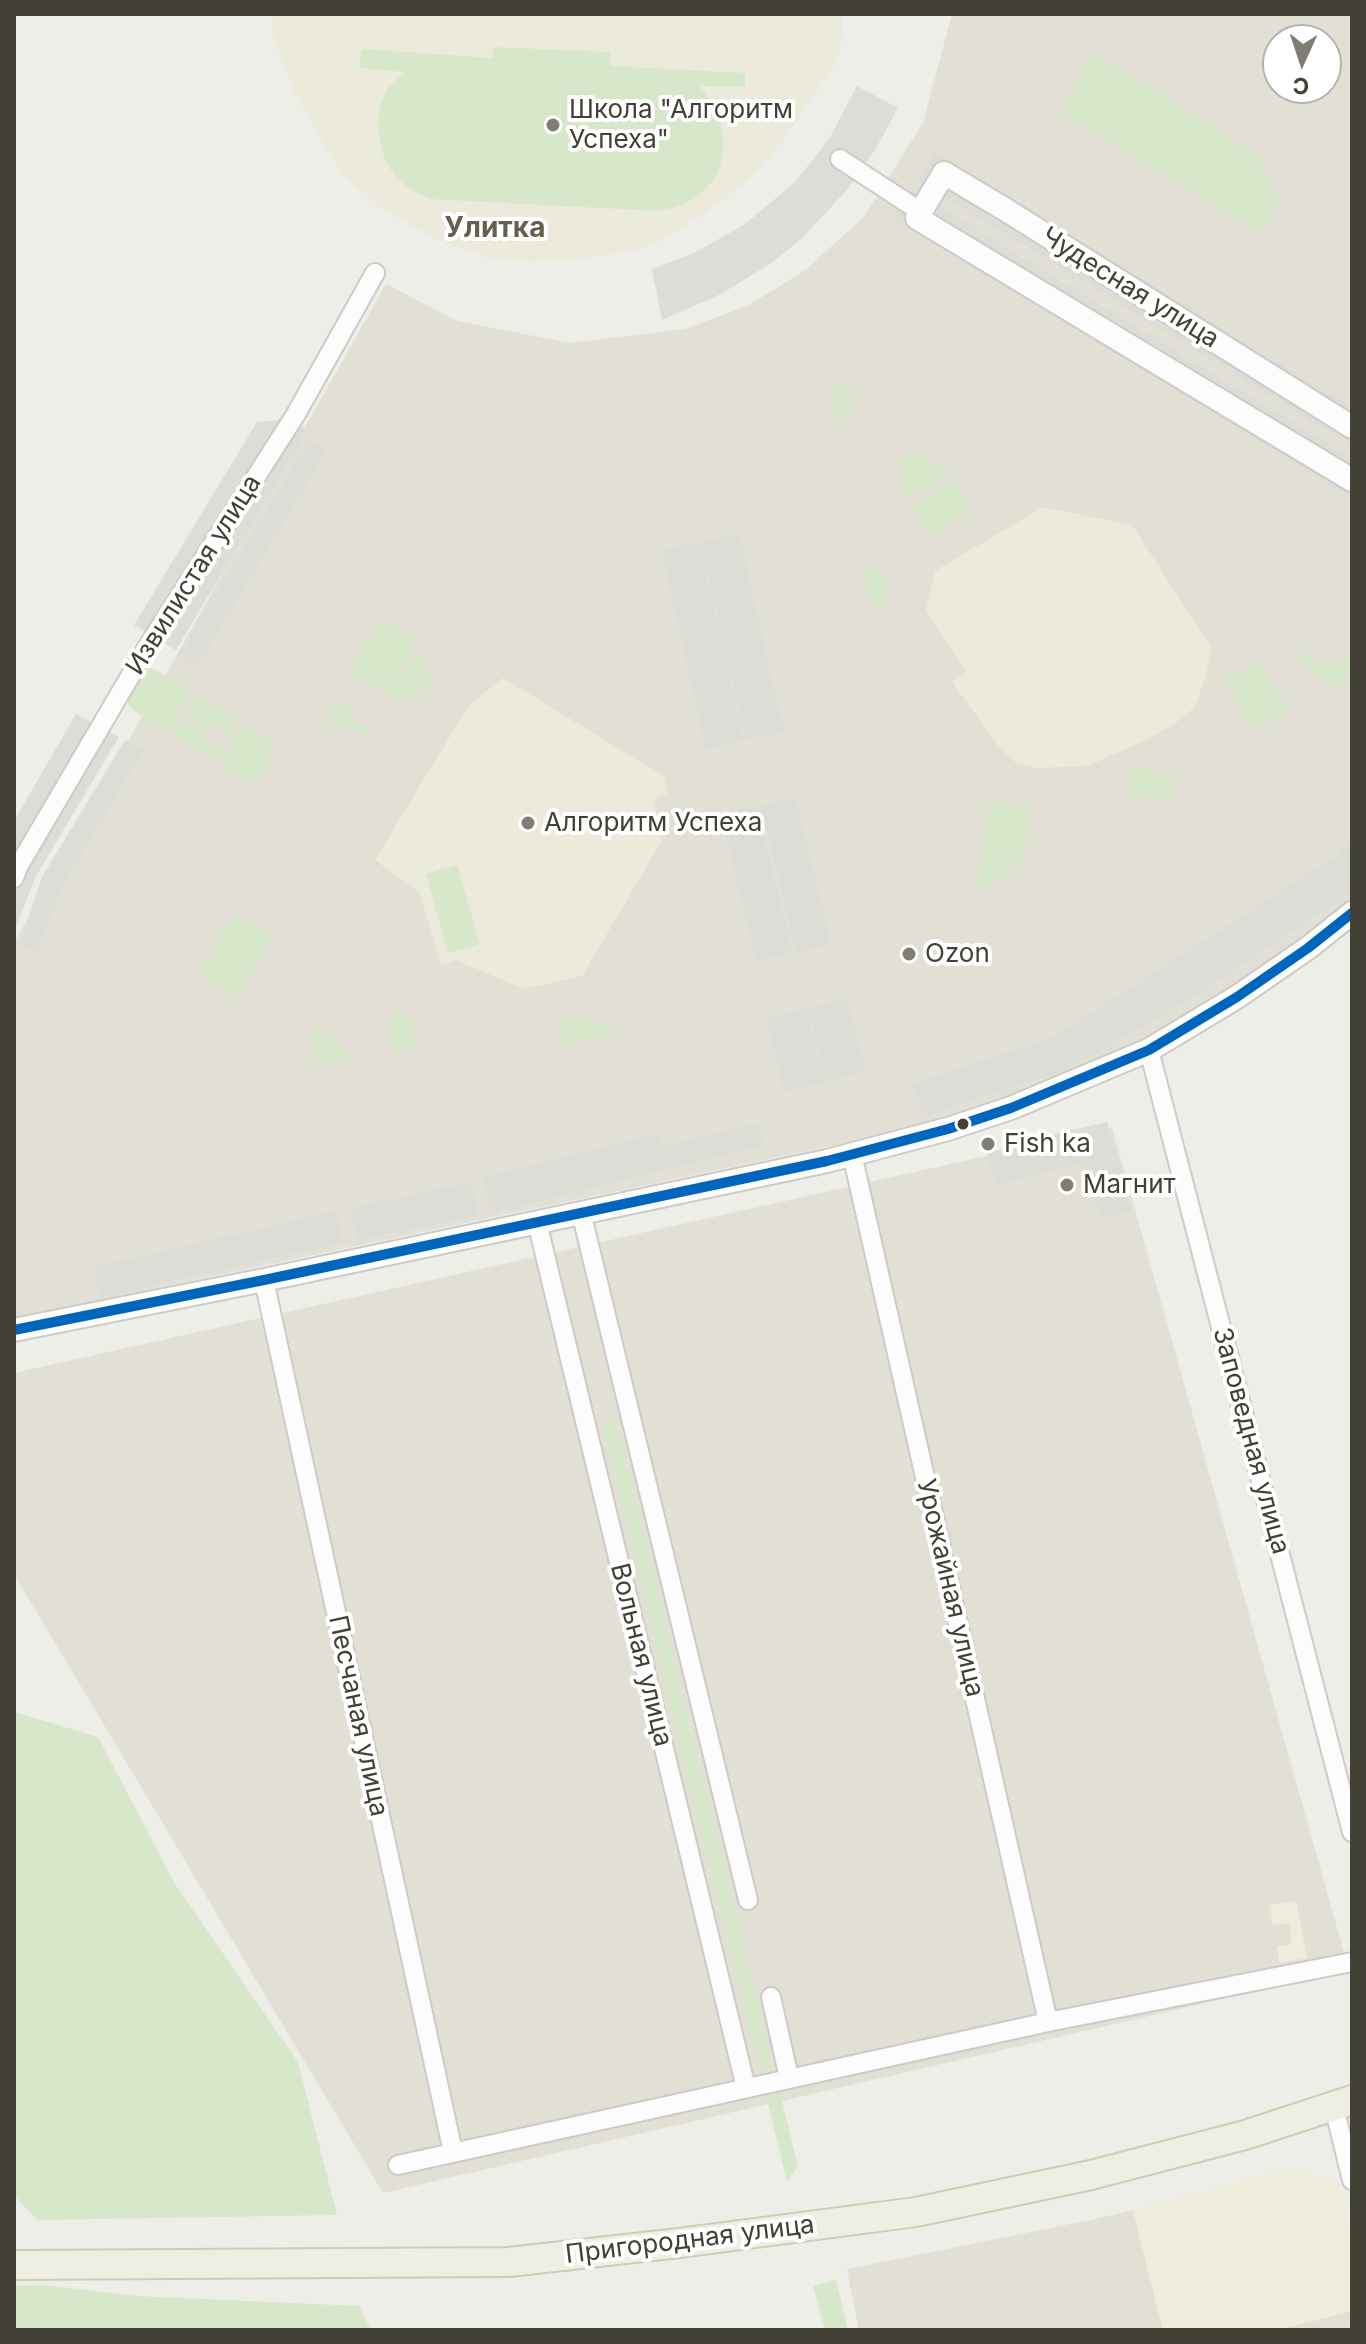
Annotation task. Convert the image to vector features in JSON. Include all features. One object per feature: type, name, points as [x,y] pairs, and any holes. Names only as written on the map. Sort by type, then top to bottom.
[{"type":"main road","name":"Пригородная улица","points":[[14,2265],[509,2262],[679,2243],[916,2212],[1091,2175],[1245,2135],[1343,2104]]},
{"type":"street","name":"Чудесная улица","points":[[840,159],[921,212]]},
{"type":"street","name":"Чудесная улица","points":[[1352,427],[944,173],[917,218],[1352,480]]},
{"type":"street","name":"Извилистая улица","points":[[14,878],[145,651],[296,414],[375,273]]},
{"type":"street","points":[[14,1330],[537,1222],[852,1154],[948,1129],[1011,1108],[1149,1050],[1237,997],[1352,913]]},
{"type":"street","name":"Заповедная улица","points":[[1149,1050],[1349,1810],[1352,1832]]},
{"type":"street","name":"Урожайная улица","points":[[852,1154],[1048,2022]]},
{"type":"street","name":"Вольная улица","points":[[581,1212],[748,1900]]},
{"type":"street","name":"Вольная улица","points":[[537,1222],[746,2088]]},
{"type":"street","name":"Песчаная улица","points":[[264,1280],[453,2152]]},
{"type":"street","points":[[398,2165],[1048,2022],[1352,1962]]},
{"type":"street","points":[[771,1997],[789,2078]]},
{"type":"street","points":[[1343,2104],[1352,2180]]},
{"type":"shaded area","name":"Школа \"Алгоритм Успеха\"","points":[[273,14],[842,14],[842,25],[841,45],[834,66],[782,142],[756,174],[700,217],[637,250],[574,260],[531,262],[488,258],[433,238],[380,207],[346,177],[292,88],[271,29]]},
{"type":"shaded area","points":[[952,14],[1352,14],[1352,903],[1186,1020],[969,1117],[14,1318],[14,943],[386,284],[457,321],[570,343],[685,329],[749,305],[804,271],[863,218],[923,123]]},
{"type":"shaded area","points":[[857,86],[898,108],[875,150],[847,190],[801,239],[770,264],[721,294],[662,320],[652,269],[694,253],[744,225],[795,182],[829,139]]},
{"type":"shaded area","points":[[934,152],[1352,407],[1352,446],[917,180]]},
{"type":"shaded area","points":[[911,189],[1352,458],[1352,498],[894,218]]},
{"type":"shaded area","points":[[289,419],[308,430],[176,650],[134,625],[257,422]]},
{"type":"shaded area","points":[[309,440],[327,450],[197,667],[178,657]]},
{"type":"shaded area","points":[[1043,507],[1132,525],[1211,647],[1206,676],[1194,708],[1173,725],[1146,740],[1087,766],[1035,768],[1015,762],[1000,748],[952,682],[966,671],[926,610],[935,571]]},
{"type":"shaded area","points":[[739,533],[784,732],[746,740],[701,542]]},
{"type":"shaded area","points":[[699,542],[744,741],[706,749],[661,550]]},
{"type":"shaded area","name":"Алгоритм Успеха","points":[[503,678],[664,776],[667,795],[658,796],[654,804],[662,841],[582,976],[524,989],[456,960],[441,965],[420,893],[375,860],[469,705]]},
{"type":"shaded area","points":[[76,714],[119,737],[36,876],[14,932],[14,821]]},
{"type":"shaded area","points":[[125,740],[144,749],[63,885],[37,952],[18,947],[42,877]]},
{"type":"shaded area","points":[[796,796],[831,944],[796,952],[761,805]]},
{"type":"shaded area","points":[[757,806],[792,953],[756,962],[721,814]]},
{"type":"shaded area","points":[[1352,838],[1352,891],[1189,1000],[1055,1074],[925,1117],[912,1084],[1052,1038],[1335,857]]},
{"type":"shaded area","points":[[848,998],[866,1072],[826,1082],[808,1008]]},
{"type":"shaded area","points":[[806,1009],[824,1083],[784,1092],[766,1019]]},
{"type":"shaded area","points":[[1107,1122],[1131,1211],[1100,1219],[1084,1163],[996,1185],[987,1154],[1020,1142]]},
{"type":"shaded area","points":[[758,1123],[764,1146],[492,1213],[483,1177],[658,1133],[662,1147]]},
{"type":"shaded area","points":[[1112,1128],[1349,1970],[383,2193],[14,1574],[14,1373]]},
{"type":"shaded area","points":[[471,1182],[478,1215],[358,1241],[350,1208]]},
{"type":"shaded area","points":[[336,1211],[343,1242],[100,1298],[93,1267]]},
{"type":"shaded area","points":[[1296,1901],[1307,1958],[1280,1963],[1277,1947],[1292,1944],[1289,1923],[1273,1925],[1269,1905]]},
{"type":"shaded area","points":[[1293,2168],[1338,2183],[1352,2233],[1352,2311],[1277,2330],[1163,2330],[1133,2210]]},
{"type":"shaded area","points":[[1133,2210],[1163,2330],[859,2330],[847,2269]]},
{"type":"shaded area","points":[[1352,2311],[1352,2330],[1277,2330]]},
{"type":"green space","points":[[493,47],[611,52],[610,66],[745,73],[745,87],[699,86],[713,105],[721,125],[724,145],[721,164],[713,181],[699,195],[681,205],[657,211],[430,199],[417,193],[390,169],[379,135],[382,101],[405,72],[359,68],[362,49],[492,58]]},
{"type":"green space","points":[[1093,52],[1257,155],[1281,201],[1262,233],[1061,113]]},
{"type":"green space","points":[[841,384],[849,387],[852,395],[848,402],[852,411],[843,420],[835,417],[832,409],[837,402],[832,392]]},
{"type":"green space","points":[[915,452],[950,473],[904,500],[901,461]]},
{"type":"green space","points":[[953,480],[972,510],[931,537],[912,507]]},
{"type":"green space","points":[[865,568],[878,570],[887,577],[889,596],[883,607],[872,604],[864,576]]},
{"type":"green space","points":[[381,619],[417,640],[386,694],[349,673]]},
{"type":"green space","points":[[1308,653],[1314,661],[1352,663],[1352,672],[1338,687],[1334,687],[1310,667],[1300,664],[1302,654]]},
{"type":"green space","points":[[416,654],[428,666],[431,684],[405,699],[388,700],[389,693]]},
{"type":"green space","points":[[1258,661],[1289,710],[1256,730],[1225,681]]},
{"type":"green space","points":[[151,668],[192,691],[168,733],[128,704],[135,683],[142,673]]},
{"type":"green space","points":[[198,696],[240,722],[229,740],[225,738],[222,727],[214,724],[208,727],[188,714]]},
{"type":"green space","points":[[343,701],[350,703],[353,719],[369,730],[368,735],[353,728],[331,725],[329,717]]},
{"type":"green space","points":[[184,720],[205,732],[205,742],[209,745],[226,746],[216,762],[174,735]]},
{"type":"green space","points":[[245,725],[273,743],[271,758],[254,782],[247,781],[222,765]]},
{"type":"green space","points":[[1140,767],[1169,777],[1175,785],[1172,796],[1163,801],[1135,796],[1128,780]]},
{"type":"green space","points":[[991,801],[1030,807],[1022,866],[982,861]]},
{"type":"green space","points":[[980,862],[1012,866],[1012,874],[976,893]]},
{"type":"green space","points":[[457,865],[480,944],[448,953],[426,874]]},
{"type":"green space","points":[[235,914],[273,937],[237,997],[199,975]]},
{"type":"green space","points":[[401,1014],[411,1019],[416,1045],[394,1050],[389,1026],[394,1016]]},
{"type":"green space","points":[[573,1017],[606,1024],[612,1028],[610,1035],[563,1046],[560,1035],[568,1019]]},
{"type":"green space","points":[[314,1027],[347,1053],[345,1059],[324,1066],[317,1063],[310,1033]]},
{"type":"green space","points":[[615,1418],[798,2166],[787,2182],[602,1423]]},
{"type":"green space","points":[[14,1712],[98,1737],[175,1884],[298,2062],[337,2215],[37,2220],[14,2195]]},
{"type":"green space","points":[[836,2280],[848,2330],[825,2330],[813,2286]]},
{"type":"green space","points":[[40,2285],[137,2296],[359,2306],[371,2330],[14,2330],[14,2286]]},
{"type":"transit line","points":[[14,1330],[827,1161],[948,1129],[1011,1108],[1149,1050],[1237,997],[1352,913]]},
{"type":"place","name":"Школа \"Алгоритм Успеха\"","points":[[553,125]]},
{"type":"place","name":"Алгоритм Успеха","points":[[528,823]]},
{"type":"place","name":"Ozon","points":[[909,954]]},
{"type":"place","name":"Fish ka","points":[[988,1144]]},
{"type":"place","name":"Магнит","points":[[1067,1185]]},
{"type":"district","name":"Улитка","points":[[495,229]]}]
